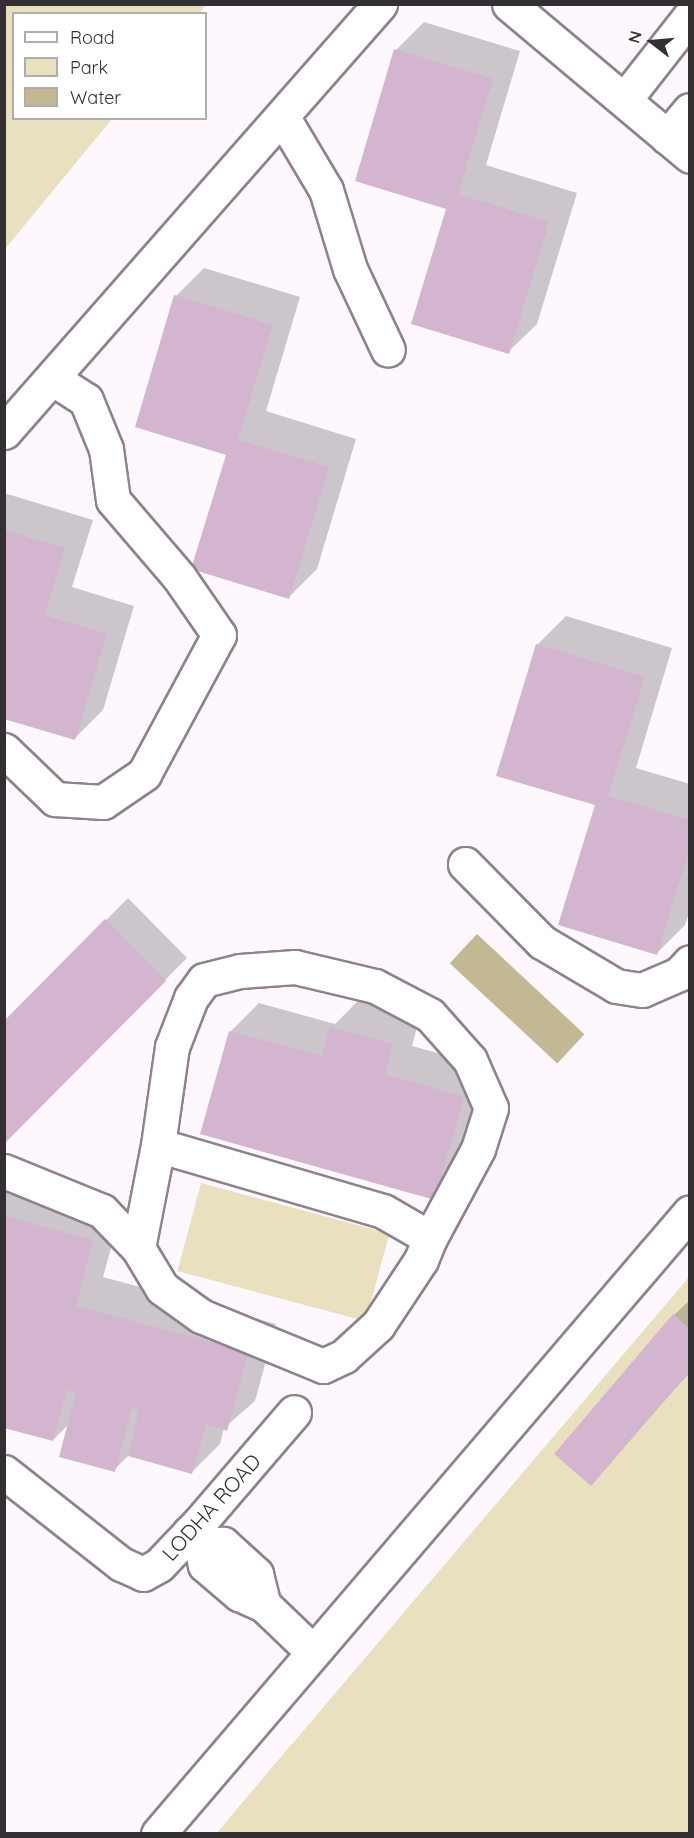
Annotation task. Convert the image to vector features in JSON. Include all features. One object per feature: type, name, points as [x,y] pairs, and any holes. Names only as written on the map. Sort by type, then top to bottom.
[{"type":"street","points":[[4,432],[380,4]]},
{"type":"street","points":[[509,4],[629,93],[678,146],[690,110]]},
{"type":"street","points":[[629,93],[690,16]]},
{"type":"street","points":[[282,116],[326,189],[350,269],[388,350]]},
{"type":"street","points":[[4,750],[55,799],[102,802],[144,774],[219,636],[179,577],[113,500],[106,448],[86,400],[52,378]]},
{"type":"street","points":[[465,864],[542,942],[616,986],[642,990],[680,974],[690,962]]},
{"type":"street","points":[[4,1171],[102,1210],[138,1248],[162,1288],[201,1316],[323,1366],[344,1356],[378,1325],[421,1260],[430,1238],[478,1149],[491,1108],[470,1059],[430,1015],[375,986],[295,967],[240,971],[204,980],[191,998],[172,1047],[158,1145],[138,1248]]},
{"type":"street","points":[[158,1145],[383,1211],[430,1238]]},
{"type":"street","points":[[158,1833],[311,1650],[690,1212]]},
{"type":"street","name":"LODHA ROAD","points":[[4,1472],[121,1564],[142,1574],[159,1565],[195,1539],[294,1412]]},
{"type":"street","points":[[195,1539],[205,1565],[239,1594],[264,1605],[311,1650]]},
{"type":"green space","points":[[5,4],[206,5],[201,12],[12,12],[12,120],[111,120],[5,249]]},
{"type":"green space","points":[[201,1183],[389,1233],[366,1321],[177,1271]]},
{"type":"green space","points":[[689,1277],[689,1833],[216,1834],[241,1804]]},
{"type":"water","points":[[477,934],[585,1034],[557,1064],[450,963]]},
{"type":"building","points":[[394,49],[493,79],[458,194],[549,222],[509,354],[411,324],[446,209],[355,181]]},
{"type":"building","points":[[174,295],[273,325],[238,440],[329,467],[289,599],[191,569],[226,455],[135,427]]},
{"type":"building","points":[[4,530],[65,548],[45,615],[107,634],[75,740],[4,719]]},
{"type":"building","points":[[536,644],[645,677],[608,796],[690,820],[690,847],[657,955],[558,925],[595,805],[496,776]]},
{"type":"building","points":[[105,919],[166,981],[4,1144],[4,1021]]},
{"type":"building","points":[[330,1027],[393,1044],[385,1074],[464,1097],[435,1200],[200,1134],[229,1031],[322,1056]]},
{"type":"building","points":[[4,1216],[93,1240],[76,1306],[248,1352],[227,1431],[206,1424],[192,1474],[128,1456],[139,1410],[132,1408],[115,1472],[59,1457],[76,1392],[67,1390],[53,1441],[4,1428]]},
{"type":"building","points":[[673,1314],[690,1329],[690,1371],[591,1486],[554,1454]]}]
